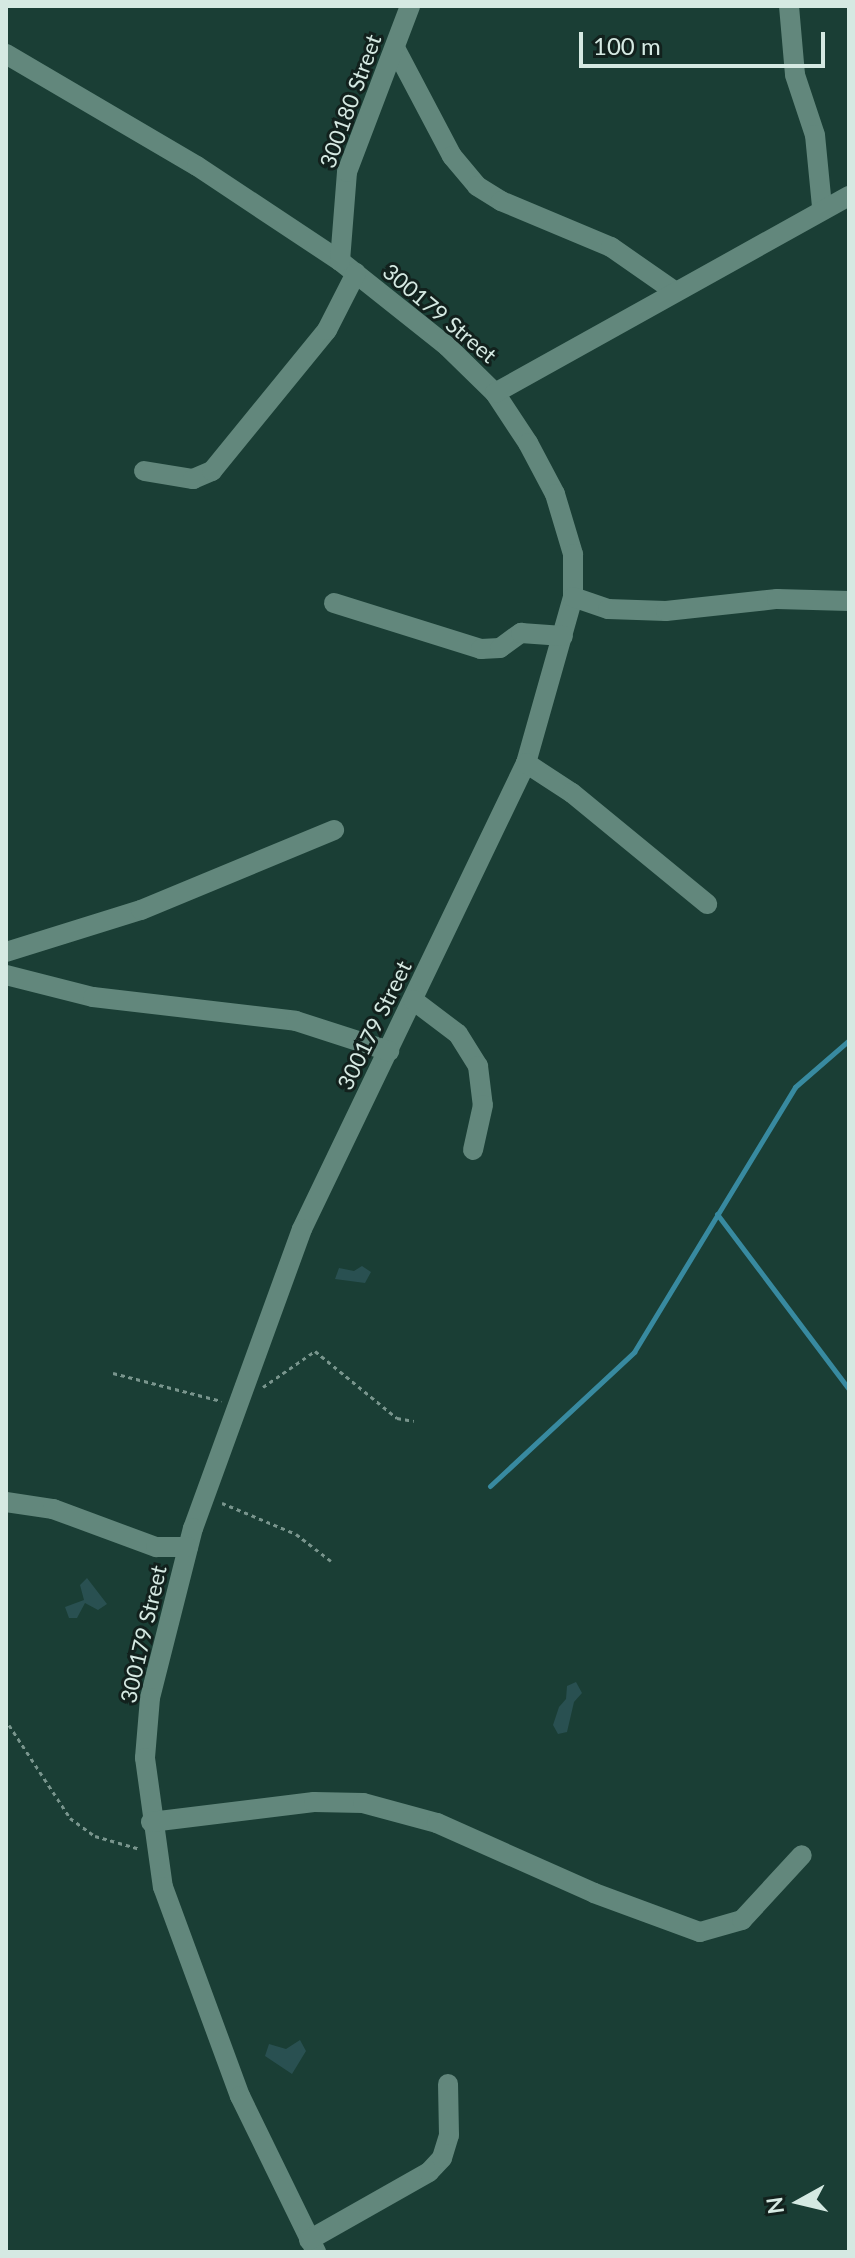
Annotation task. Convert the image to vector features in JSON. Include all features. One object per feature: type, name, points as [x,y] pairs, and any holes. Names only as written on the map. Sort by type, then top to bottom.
[{"type":"street","name":"300180 Street","points":[[348,267],[347,172],[410,6]]},
{"type":"street","points":[[789,6],[795,75],[815,135],[822,207]]},
{"type":"street","points":[[395,48],[452,156],[477,186],[501,201],[611,247],[674,291]]},
{"type":"street","name":"300179 Street","points":[[6,54],[197,166],[348,267],[495,393],[555,494],[573,554],[573,597],[526,763],[312,1205],[204,1497],[188,1547],[150,1698],[145,1758],[151,1822],[155,1854],[174,1923],[213,2027],[312,2246]]},
{"type":"street","points":[[495,393],[822,207],[849,196]]},
{"type":"street","points":[[144,471],[193,479],[212,471],[327,330],[348,267]]},
{"type":"street","points":[[573,597],[608,609],[666,611],[777,599],[849,601]]},
{"type":"street","points":[[334,603],[481,649],[500,648],[521,633],[563,636]]},
{"type":"street","points":[[526,763],[572,793],[707,904]]},
{"type":"street","points":[[6,952],[141,910],[334,830]]},
{"type":"street","points":[[6,975],[93,997],[296,1021],[389,1051]]},
{"type":"street","points":[[413,1000],[458,1034],[478,1066],[483,1105],[473,1150]]},
{"type":"street","points":[[6,1502],[53,1509],[156,1547],[188,1547]]},
{"type":"street","points":[[151,1822],[314,1802],[363,1803],[437,1823],[594,1893],[700,1932],[742,1920],[802,1855]]},
{"type":"street","points":[[312,2246],[429,2172],[442,2158],[449,2135],[448,2084]]},
{"type":"path","points":[[113,1373],[237,1405],[315,1351],[397,1418],[414,1421]]},
{"type":"path","points":[[204,1497],[257,1515],[331,1561]]},
{"type":"path","points":[[9,1725],[70,1818],[95,1836],[155,1854]]},
{"type":"building","points":[[362,1266],[371,1272],[365,1283],[335,1279],[339,1268],[354,1271]]},
{"type":"building","points":[[87,1578],[107,1604],[98,1610],[85,1603],[77,1618],[69,1618],[65,1607],[84,1600],[80,1585]]},
{"type":"building","points":[[576,1682],[582,1693],[574,1702],[567,1732],[558,1734],[553,1725],[559,1707],[566,1699],[567,1686]]},
{"type":"building","points":[[300,2040],[306,2051],[292,2074],[265,2056],[269,2044],[286,2049]]},
{"type":"waterway","points":[[490,1486],[634,1352],[795,1087],[849,1040]]},
{"type":"waterway","points":[[717,1214],[849,1389]]}]
